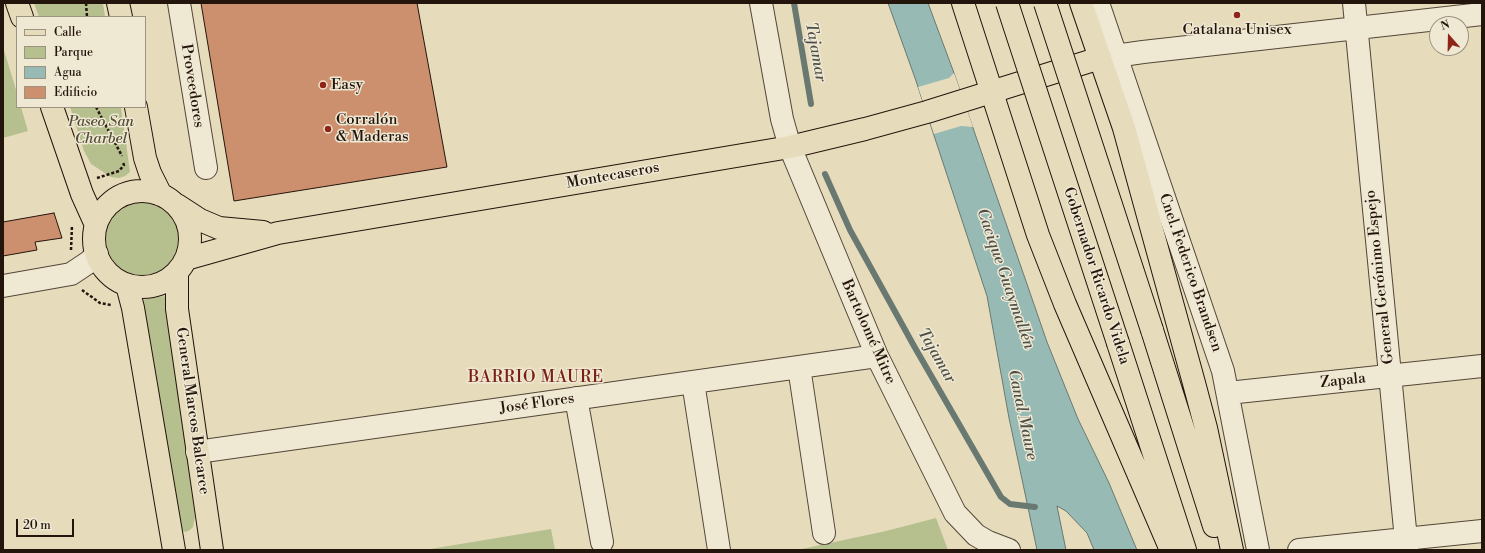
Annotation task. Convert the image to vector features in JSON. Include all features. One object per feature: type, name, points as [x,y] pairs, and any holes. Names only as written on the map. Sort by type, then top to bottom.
[{"type":"main road","points":[[17,3],[22,16]]},
{"type":"main road","points":[[118,3],[121,16]]},
{"type":"main road","points":[[963,3],[1038,235],[1065,304],[1171,550]]},
{"type":"main road","name":"Gobernador Ricardo Videla","points":[[1007,3],[1185,550]]},
{"type":"main road","points":[[1045,3],[1222,550]]},
{"type":"main road","points":[[1081,3],[1108,57],[1124,128],[1206,428],[1232,550]]},
{"type":"main road","name":"Montecaseros","points":[[182,265],[278,233],[790,147],[865,129],[1108,57]]},
{"type":"main road","points":[[52,108],[80,188],[96,225]]},
{"type":"main road","points":[[136,108],[145,158],[150,173],[168,200],[183,215],[189,228],[190,248],[182,265],[168,280],[157,285],[145,287],[127,285],[108,273],[101,265],[94,242],[96,225],[105,210],[122,196],[141,192],[151,192],[168,200]]},
{"type":"main road","name":"Montecaseros","points":[[168,200],[200,220],[219,228],[278,233]]},
{"type":"main road","name":"General Marcos Balcarce","points":[[182,265],[177,309],[212,550]]},
{"type":"main road","points":[[127,285],[134,316],[174,550]]},
{"type":"street","name":"Proveedores","points":[[179,3],[206,168]]},
{"type":"street","name":"Bartolomé Mitre","points":[[761,3],[782,119],[790,147],[877,356],[955,513],[976,535],[988,542],[1009,550]]},
{"type":"street","name":"Cnel. Federico Brandsen","points":[[1098,3],[1108,57],[1223,371],[1258,550]]},
{"type":"street","name":"General Gerónimo Espejo","points":[[1354,3],[1407,545]]},
{"type":"street","points":[[1108,57],[1482,14]]},
{"type":"street","points":[[3,286],[71,274],[89,262],[97,254]]},
{"type":"street","name":"José Flores","points":[[197,452],[877,356]]},
{"type":"street","name":"Zapala","points":[[1228,393],[1390,377],[1482,366]]},
{"type":"street","points":[[799,367],[824,533]]},
{"type":"street","points":[[693,382],[719,550]]},
{"type":"street","points":[[576,398],[602,542]]},
{"type":"street","points":[[1299,550],[1407,545],[1482,531]]},
{"type":"path","points":[[86,3],[87,16]]},
{"type":"green space","points":[[34,3],[103,3],[105,16],[39,16]]},
{"type":"green space","points":[[3,47],[16,90],[16,108],[21,108],[28,131],[3,138]]},
{"type":"green space","name":"Paseo San Charbel","points":[[70,108],[121,108],[130,172],[119,178],[111,177],[91,164],[84,151]]},
{"type":"green space","points":[[142,203],[162,209],[172,219],[178,239],[172,259],[162,269],[142,275],[122,269],[112,259],[106,239],[112,219],[122,209]]},
{"type":"green space","points":[[164,296],[167,299],[195,517],[193,527],[186,532],[182,531],[141,300]]},
{"type":"green space","points":[[936,518],[948,550],[797,550],[886,531]]},
{"type":"green space","points":[[551,529],[555,550],[424,550]]},
{"type":"water","points":[[888,3],[928,3],[954,73],[1047,342],[1078,419],[1109,483],[1137,550],[1094,550],[1087,533],[1066,511],[1057,506],[1066,550],[1037,550],[1009,418],[987,296],[915,78]]},
{"type":"pier","points":[[954,73],[973,127],[961,126],[934,134],[918,87],[949,78]]},
{"type":"building","name":"Easy","points":[[201,3],[417,3],[447,167],[234,201]]},
{"type":"building","points":[[54,213],[62,238],[35,242],[37,250],[3,256],[3,222]]},
{"type":"waterway","name":"Tajamar","points":[[794,3],[811,104]]},
{"type":"waterway","name":"Tajamar","points":[[825,174],[850,230],[914,346],[1001,497],[1010,504],[1035,507]]},
{"type":"place","name":"Catalana Unisex","points":[[1237,15]]},
{"type":"place","name":"Easy","points":[[323,85]]},
{"type":"place","name":"Corralón & Maderas","points":[[328,129]]},
{"type":"district","name":"BARRIO MAURE","points":[[536,378]]},
{"type":"water label","name":"Cacique Guaymallén","points":[[1005,279]]},
{"type":"water label","name":"Canal Maure","points":[[1022,415]]}]
